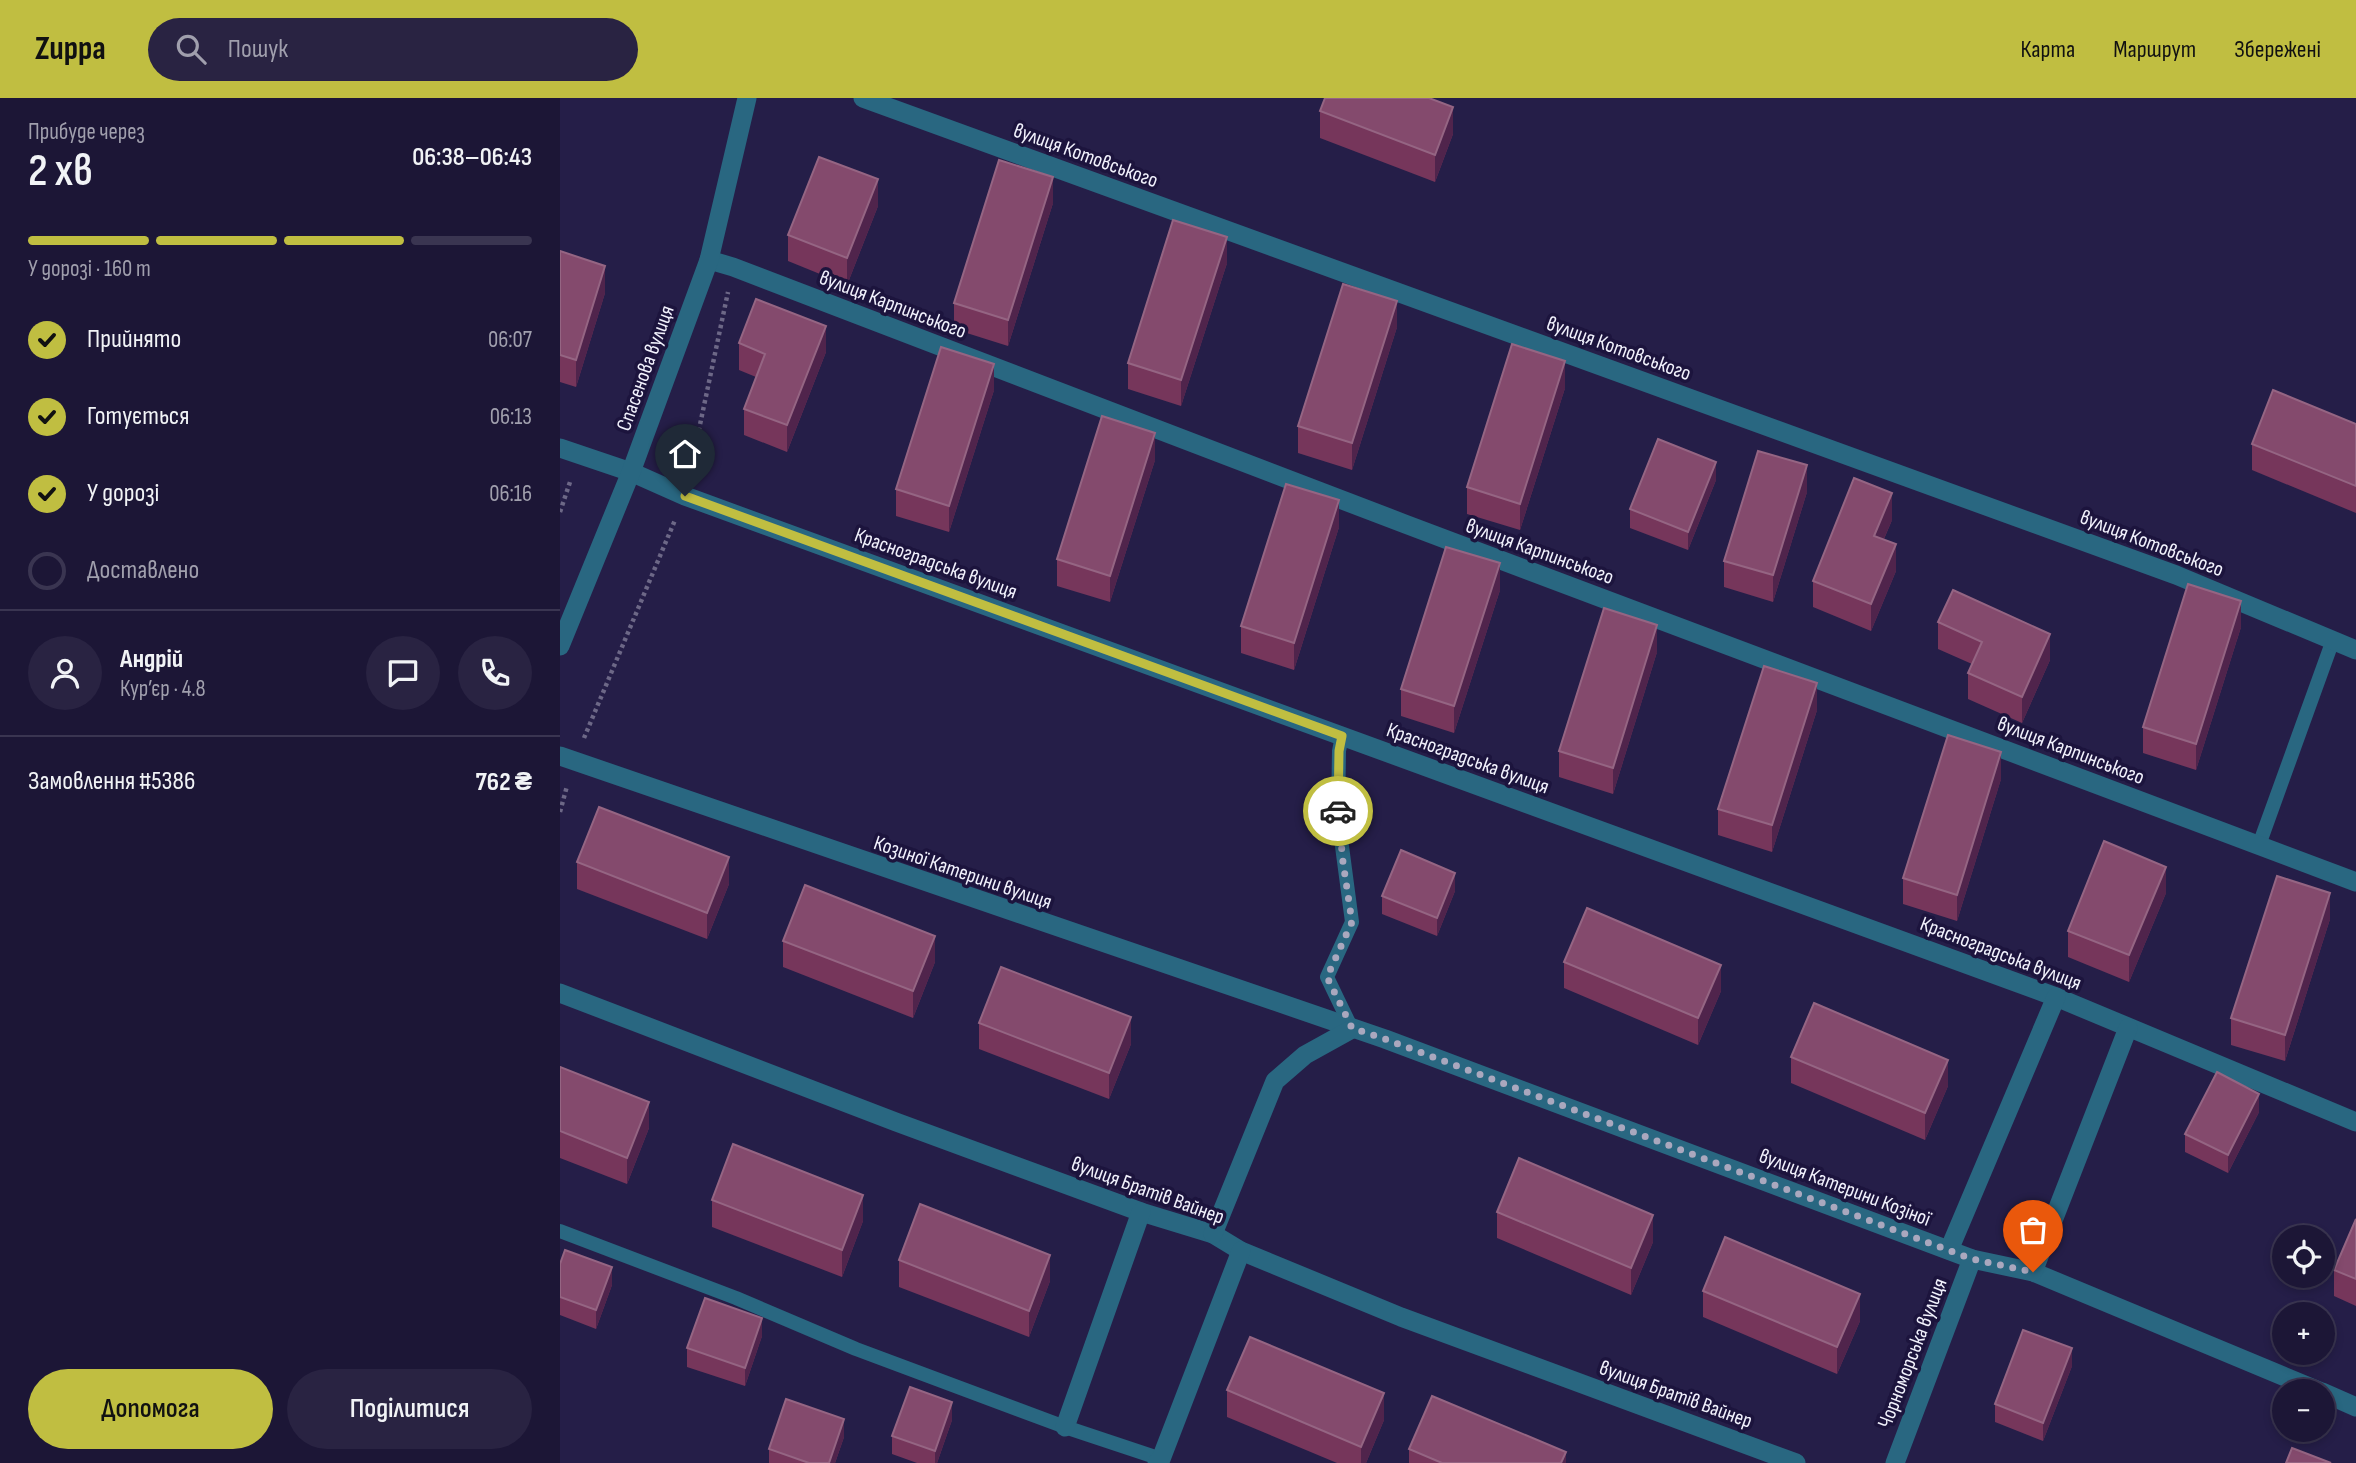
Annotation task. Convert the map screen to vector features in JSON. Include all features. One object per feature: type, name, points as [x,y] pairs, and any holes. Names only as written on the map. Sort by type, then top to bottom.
[{"type":"street","name":"Спасенова вулиця","points":[[560,646],[631,472],[709,260],[747,98]]},
{"type":"street","name":"вулиця Котовського","points":[[863,98],[2176,575],[2356,650]]},
{"type":"street","name":"вулиця Карпинського","points":[[709,260],[2356,882]]},
{"type":"street","name":"Красноградська вулиця","points":[[560,449],[631,472],[685,496],[2056,997],[2356,1122]]},
{"type":"street","name":"Козиної Катерини вулиця","points":[[567,760],[1352,1028]]},
{"type":"street","name":"вулиця Братів Вайнер","points":[[560,993],[896,1122],[1141,1212],[1213,1234],[1241,1251],[1401,1317],[1796,1463]]},
{"type":"street","points":[[1949,1250],[2056,997]]},
{"type":"street","points":[[1213,1234],[1275,1081],[1305,1055],[1352,1028]]},
{"type":"street","name":"вулиця Катерини Козіної","points":[[1352,1028],[1972,1259],[2033,1272],[2290,1379]]},
{"type":"street","points":[[2033,1272],[2129,1028]]},
{"type":"street","points":[[1065,1427],[1141,1212]]},
{"type":"street","points":[[1161,1462],[1241,1251]]},
{"type":"street","name":"Чорноморська вулиця","points":[[1895,1463],[1972,1259]]},
{"type":"street","name":"вулиця Катерини Козіної","points":[[2335,1398],[2356,1406]]},
{"type":"lane","points":[[2259,845],[2333,640]]},
{"type":"lane","points":[[1342,736],[1339,751],[1338,816],[1352,922],[1327,977],[1352,1028]]},
{"type":"lane","points":[[560,1231],[736,1298],[856,1349],[1161,1462]]},
{"type":"path","points":[[560,812],[567,760],[685,496],[733,267]]},
{"type":"path","points":[[560,512],[580,455]]},
{"type":"building","points":[[1325,98],[1429,98],[1453,107],[1435,155],[1320,111]]},
{"type":"building","points":[[819,157],[878,179],[847,258],[788,235]]},
{"type":"building","points":[[999,160],[1053,177],[1008,320],[954,303]]},
{"type":"building","points":[[1173,220],[1227,237],[1181,380],[1128,363]]},
{"type":"building","points":[[560,251],[605,266],[576,360],[560,355]]},
{"type":"building","points":[[1343,284],[1397,301],[1352,443],[1298,426]]},
{"type":"building","points":[[756,299],[826,326],[787,425],[744,409],[765,354],[739,343]]},
{"type":"building","points":[[1512,344],[1565,361],[1520,504],[1467,487]]},
{"type":"building","points":[[941,347],[994,364],[949,506],[896,489]]},
{"type":"building","points":[[2273,390],[2356,424],[2356,486],[2252,444]]},
{"type":"building","points":[[1102,416],[1155,433],[1110,576],[1057,559]]},
{"type":"building","points":[[1658,439],[1716,462],[1688,532],[1630,509]]},
{"type":"building","points":[[1758,451],[1807,465],[1773,575],[1724,561]]},
{"type":"building","points":[[1854,478],[1892,493],[1874,536],[1896,544],[1871,604],[1813,581]]},
{"type":"building","points":[[1286,484],[1339,500],[1294,643],[1241,626]]},
{"type":"building","points":[[1446,547],[1500,563],[1454,706],[1401,689]]},
{"type":"building","points":[[2188,584],[2241,601],[2196,744],[2143,727]]},
{"type":"building","points":[[1953,590],[2050,634],[2022,697],[1968,673],[1982,642],[1938,622]]},
{"type":"building","points":[[1604,608],[1657,625],[1613,768],[1559,751]]},
{"type":"building","points":[[1764,666],[1817,683],[1772,825],[1718,809]]},
{"type":"building","points":[[1948,735],[2001,752],[1957,895],[1903,878]]},
{"type":"building","points":[[599,807],[729,857],[707,913],[577,862]]},
{"type":"building","points":[[2104,841],[2166,867],[2129,955],[2068,931]]},
{"type":"building","points":[[1401,850],[1455,873],[1437,918],[1382,896]]},
{"type":"building","points":[[2277,876],[2330,893],[2285,1035],[2231,1018]]},
{"type":"building","points":[[805,885],[935,936],[913,991],[783,941]]},
{"type":"building","points":[[1587,908],[1721,965],[1698,1018],[1564,962]]},
{"type":"building","points":[[1001,967],[1131,1017],[1109,1073],[979,1023]]},
{"type":"building","points":[[1814,1003],[1948,1060],[1925,1113],[1791,1057]]},
{"type":"building","points":[[560,1067],[649,1102],[627,1158],[560,1131]]},
{"type":"building","points":[[2217,1072],[2259,1094],[2228,1155],[2185,1134]]},
{"type":"building","points":[[733,1144],[863,1195],[842,1250],[712,1200]]},
{"type":"building","points":[[1519,1158],[1653,1215],[1631,1268],[1497,1212]]},
{"type":"building","points":[[920,1204],[1050,1255],[1029,1311],[899,1260]]},
{"type":"building","points":[[2356,1219],[2356,1279],[2335,1270]]},
{"type":"building","points":[[1725,1237],[1860,1294],[1837,1347],[1703,1291]]},
{"type":"building","points":[[565,1250],[612,1267],[596,1310],[560,1297],[560,1264]]},
{"type":"building","points":[[705,1298],[762,1318],[745,1368],[687,1348]]},
{"type":"building","points":[[2023,1330],[2072,1348],[2043,1423],[1995,1404]]},
{"type":"building","points":[[1250,1337],[1384,1393],[1361,1447],[1227,1390]]},
{"type":"building","points":[[910,1387],[952,1402],[935,1451],[892,1436]]},
{"type":"building","points":[[1432,1396],[1566,1452],[1561,1463],[1442,1463],[1409,1449]]},
{"type":"building","points":[[786,1399],[844,1419],[829,1463],[809,1463],[769,1449]]},
{"type":"building","points":[[2292,1448],[2331,1463],[2286,1463]]},
{"type":"way so far","points":[[1338,811],[1352,922],[1327,977],[1352,1028],[1972,1259],[2033,1272]]},
{"type":"route","points":[[685,496],[1342,736],[1339,751],[1338,811]]}]
